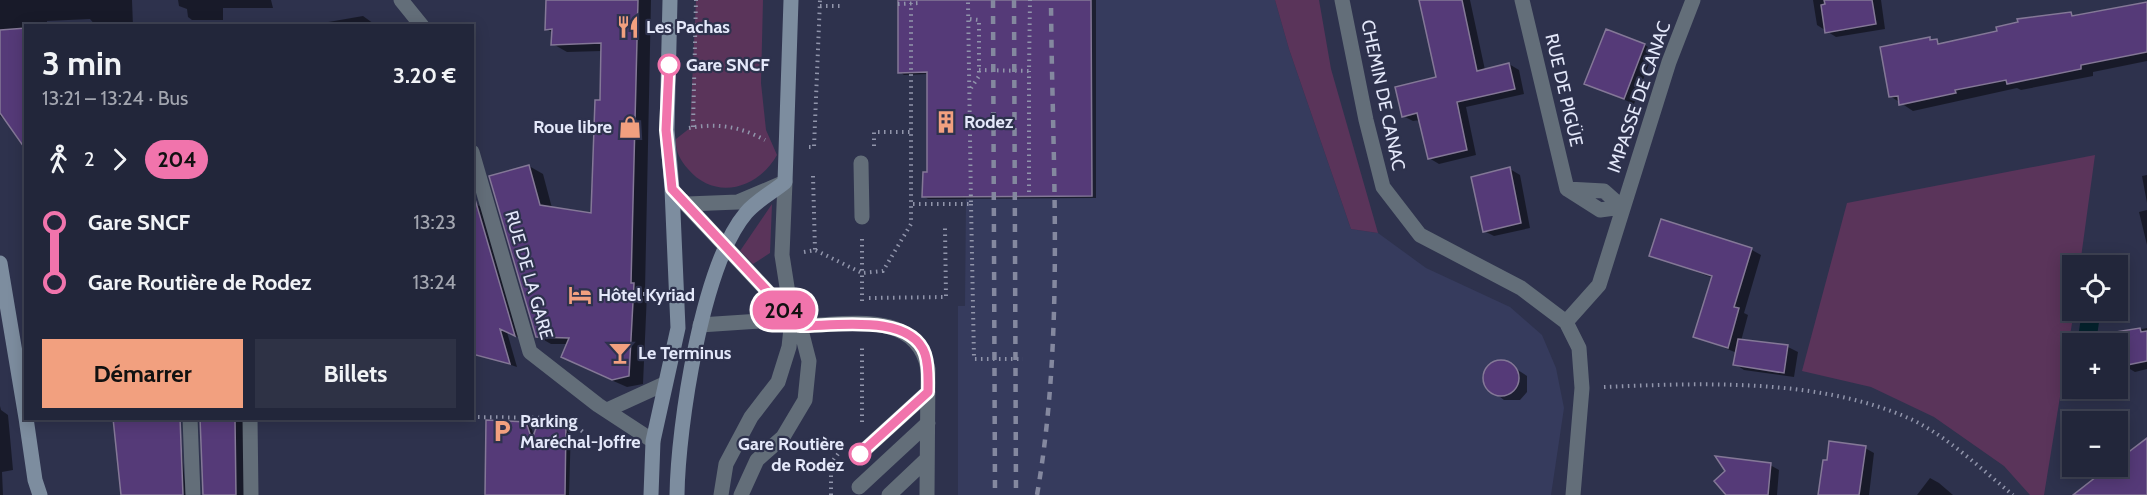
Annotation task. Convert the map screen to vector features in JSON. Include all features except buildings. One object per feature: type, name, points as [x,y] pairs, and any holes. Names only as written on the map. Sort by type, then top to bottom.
[{"type":"main road","points":[[651,495],[653,441],[678,328],[672,189],[666,130],[670,0]]},
{"type":"main road","points":[[676,495],[677,467],[700,325],[726,247],[746,213],[785,182],[789,148],[791,0]]},
{"type":"main road","points":[[0,263],[24,406]]},
{"type":"main road","points":[[26,420],[35,490]]},
{"type":"street","points":[[401,0],[420,24]]},
{"type":"street","name":"CHEMIN DE CANAC","points":[[1342,0],[1366,120],[1383,187],[1420,234],[1521,288],[1566,322],[1579,348],[1582,388],[1573,495]]},
{"type":"street","name":"RUE DE PIGÜE","points":[[1522,0],[1567,189],[1604,191],[1622,207]]},
{"type":"street","name":"IMPASSE DE CANAC","points":[[1622,207],[1669,62],[1693,0]]},
{"type":"street","name":"RUE DE LA GARE","points":[[474,159],[530,352],[607,410],[653,441]]},
{"type":"street","points":[[861,163],[862,217]]},
{"type":"street","points":[[687,204],[738,202],[785,182],[782,255],[796,322],[809,361],[805,400],[783,437],[757,460],[741,495]]},
{"type":"street","points":[[672,189],[796,322]]},
{"type":"street","points":[[1566,322],[1599,285],[1622,207]]},
{"type":"street","points":[[721,495],[726,464],[751,417],[778,382],[796,322]]},
{"type":"street","points":[[700,325],[796,322],[873,325],[905,331],[925,353],[928,392],[927,495]]},
{"type":"street","points":[[607,410],[664,384]]},
{"type":"street","points":[[860,454],[928,392]]},
{"type":"street","points":[[190,420],[193,495]]},
{"type":"street","points":[[250,420],[250,495]]},
{"type":"street","points":[[859,487],[928,423]]},
{"type":"street","points":[[889,495],[927,459]]},
{"type":"path","points":[[693,127],[696,0]]},
{"type":"path","points":[[666,130],[718,124],[746,130],[774,146],[814,147],[820,0]]},
{"type":"path","points":[[1029,192],[1030,0]]},
{"type":"path","points":[[968,2],[974,359],[1023,358]]},
{"type":"path","points":[[794,253],[815,250],[862,273],[883,271],[911,224],[913,204],[911,3]]},
{"type":"path","points":[[898,4],[920,3]]},
{"type":"path","points":[[820,6],[842,6]]},
{"type":"path","points":[[970,19],[979,20],[979,76],[970,89]]},
{"type":"path","points":[[979,70],[1029,71]]},
{"type":"path","points":[[884,132],[912,132]]},
{"type":"path","points":[[813,176],[815,250]]},
{"type":"path","points":[[913,204],[971,204]]},
{"type":"path","points":[[862,217],[862,308]]},
{"type":"path","points":[[873,298],[946,297],[945,228]]},
{"type":"path","points":[[861,342],[862,425]]},
{"type":"path","points":[[1582,388],[1717,385],[1815,390],[1907,417],[1953,447],[2013,495]]},
{"type":"path","points":[[474,417],[567,418],[583,432]]},
{"type":"path","points":[[831,495],[831,464],[843,448]]},
{"type":"shaded area","points":[[696,0],[763,0],[761,83],[766,130],[777,155],[759,176],[736,187],[723,188],[699,179],[688,169],[676,147],[676,139],[690,128]]},
{"type":"shaded area","points":[[898,0],[1275,0],[1289,49],[1351,229],[1378,233],[1426,268],[1510,307],[1542,335],[1556,368],[1564,408],[1551,495],[958,495],[958,306],[965,306],[966,197],[923,197],[923,172],[927,171],[927,73],[898,73]]},
{"type":"shaded area","points":[[1275,0],[1319,0],[1331,69],[1378,233],[1351,229],[1289,49]]},
{"type":"shaded area","points":[[2095,155],[2081,255],[2062,255],[2062,321],[2072,321],[2070,333],[2062,333],[2062,385],[2044,495],[2030,495],[2004,466],[1934,417],[1871,387],[1802,371],[1847,203]]},
{"type":"shaded area","points":[[772,204],[770,253],[753,264],[740,251]]},
{"type":"shaded area","points":[[2081,321],[2099,321],[2097,333],[2079,333]]},
{"type":"railway","points":[[993,0],[995,495]]},
{"type":"railway","points":[[1014,0],[1016,495]]},
{"type":"railway","points":[[1037,495],[1046,434],[1054,311],[1051,0]]},
{"type":"bus line","name":"204","points":[[669,65],[666,130],[672,189],[800,326],[888,326],[905,331],[925,353],[928,392],[860,454]]},
{"type":"place","name":"Les Pachas","points":[[628,27]]},
{"type":"place","name":"Gare SNCF","points":[[669,65]]},
{"type":"place","name":"Rodez","points":[[946,122]]},
{"type":"place","name":"Roue libre","points":[[630,127]]},
{"type":"place","name":"Hôtel Kyriad","points":[[580,295]]},
{"type":"place","name":"Le Terminus","points":[[620,353]]},
{"type":"place","name":"Parking Maréchal-Joffre","points":[[502,431]]},
{"type":"place","name":"Gare Routière de Rodez","points":[[860,454]]}]
